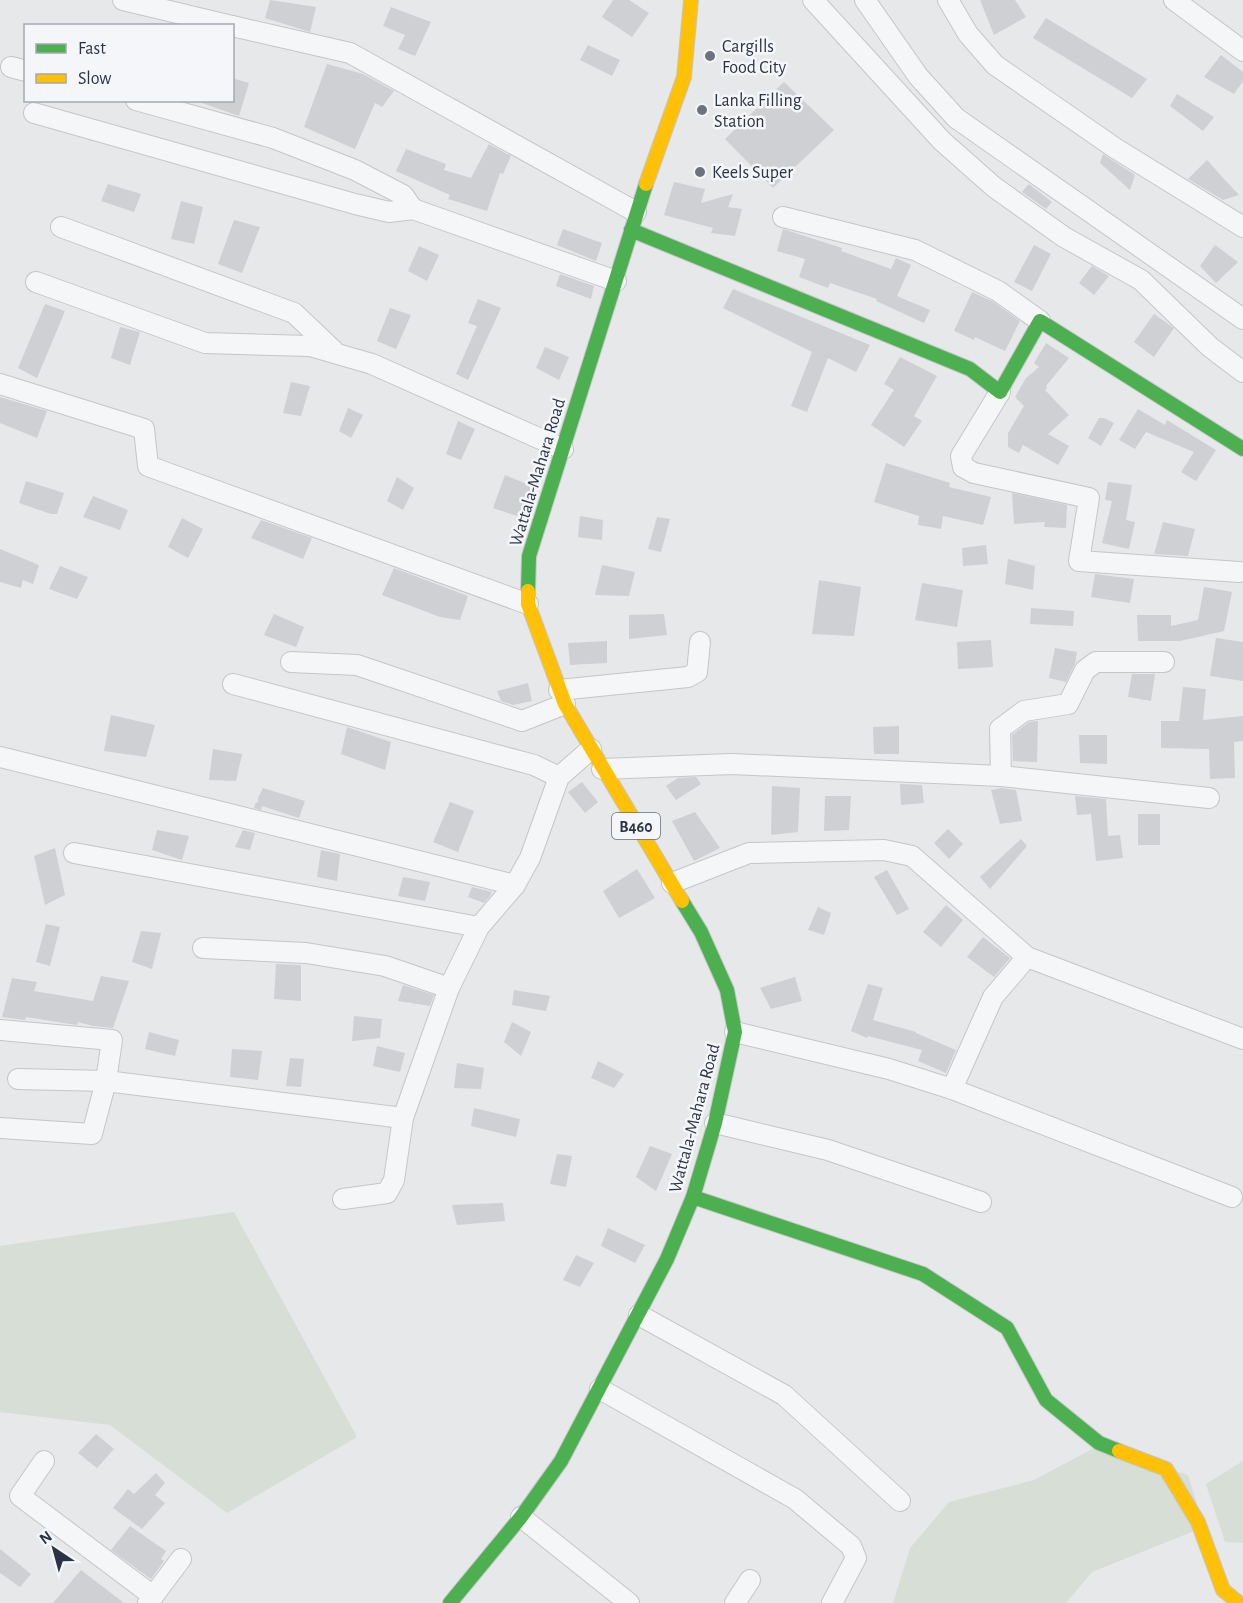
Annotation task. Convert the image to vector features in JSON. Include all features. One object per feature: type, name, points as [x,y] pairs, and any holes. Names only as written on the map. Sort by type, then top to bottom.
[{"type":"main road","name":"Wattala-Mahara Road","points":[[450,1603],[521,1517],[561,1461],[667,1259],[693,1197],[715,1123],[735,1032],[727,990],[701,932],[602,769],[562,697],[528,604],[529,556],[634,221],[684,77],[691,0]]},
{"type":"main road","points":[[634,221],[970,369],[1000,392],[1040,321],[1243,448]]},
{"type":"main road","points":[[693,1197],[923,1274],[1007,1328],[1046,1400],[1099,1443],[1166,1469],[1198,1522],[1223,1590],[1239,1603]]},
{"type":"street","points":[[123,0],[224,24]]},
{"type":"street","points":[[813,0],[942,141],[994,187],[1064,237],[1141,280],[1210,347],[1243,372]]},
{"type":"street","points":[[865,0],[918,76],[956,118],[1243,319]]},
{"type":"street","points":[[948,0],[968,34],[995,65],[1115,148],[1243,227]]},
{"type":"street","points":[[1174,0],[1243,51]]},
{"type":"street","points":[[234,26],[350,53],[634,221]]},
{"type":"street","points":[[143,102],[273,138],[355,170],[403,195],[413,209]]},
{"type":"street","points":[[34,113],[356,204],[389,212],[413,209],[616,281]]},
{"type":"street","points":[[783,217],[915,250],[998,291],[1040,321]]},
{"type":"street","points":[[61,227],[294,313],[337,354]]},
{"type":"street","points":[[36,282],[205,343],[310,346],[372,364],[563,449]]},
{"type":"street","points":[[0,384],[144,429],[148,466],[528,604]]},
{"type":"street","points":[[1000,392],[961,456],[963,467],[974,473],[1089,498],[1079,561],[1239,572]]},
{"type":"street","points":[[291,662],[357,665],[522,721],[562,697],[688,677],[697,672],[700,642]]},
{"type":"street","points":[[1001,776],[1000,729],[1024,711],[1068,704],[1085,670],[1096,662],[1164,662]]},
{"type":"street","points":[[233,684],[534,765],[559,777]]},
{"type":"street","points":[[343,1199],[387,1193],[394,1180],[403,1118],[449,988],[479,927],[515,885],[531,858],[559,777],[591,749]]},
{"type":"street","points":[[0,757],[515,885]]},
{"type":"street","points":[[602,769],[732,764],[1001,776],[1209,798]]},
{"type":"street","points":[[672,883],[749,853],[884,850],[912,856],[1027,957],[1243,1039]]},
{"type":"street","points":[[74,853],[479,927]]},
{"type":"street","points":[[203,948],[306,953],[385,966],[449,988]]},
{"type":"street","points":[[952,1089],[993,997],[1027,957]]},
{"type":"street","points":[[0,1030],[112,1040],[106,1081],[92,1134],[0,1128]]},
{"type":"street","points":[[735,1032],[889,1069],[952,1089],[1232,1197]]},
{"type":"street","points":[[18,1079],[106,1081],[403,1118]]},
{"type":"street","points":[[715,1123],[828,1150],[981,1202]]},
{"type":"street","points":[[639,1315],[784,1395],[900,1501]]},
{"type":"street","points":[[600,1389],[795,1499],[851,1546],[856,1557],[832,1603]]},
{"type":"street","points":[[44,1461],[20,1496],[151,1600],[181,1559]]},
{"type":"street","points":[[521,1517],[629,1603]]},
{"type":"street","points":[[735,1603],[750,1580]]},
{"type":"shaded area","points":[[234,1212],[357,1437],[227,1513],[110,1425],[0,1412],[0,1246]]},
{"type":"shaded area","points":[[1096,1447],[1188,1475],[1204,1527],[1092,1572],[1066,1603],[893,1603],[910,1548],[949,1502],[1034,1480]]},
{"type":"shaded area","points":[[1243,1461],[1243,1543],[1225,1542],[1206,1484]]},
{"type":"building","points":[[270,0],[316,7],[310,32],[265,18]]},
{"type":"building","points":[[613,0],[629,0],[649,13],[632,37],[602,17]]},
{"type":"building","points":[[980,0],[1015,0],[1026,17],[994,35]]},
{"type":"building","points":[[391,7],[431,22],[415,56],[398,49],[405,35],[383,26]]},
{"type":"building","points":[[1046,18],[1147,79],[1132,98],[1033,38]]},
{"type":"building","points":[[588,45],[620,60],[612,76],[580,60]]},
{"type":"building","points":[[1221,55],[1243,72],[1243,81],[1234,94],[1204,77]]},
{"type":"building","points":[[327,64],[363,74],[394,91],[382,107],[375,103],[355,149],[304,127]]},
{"type":"building","points":[[234,79],[249,83],[239,116],[202,103],[234,102]]},
{"type":"building","points":[[784,82],[834,130],[773,188],[725,139]]},
{"type":"building","points":[[1177,94],[1214,117],[1203,131],[1170,106]]},
{"type":"building","points":[[489,144],[511,156],[503,174],[500,173],[487,211],[448,199],[450,195],[396,171],[406,149],[446,164],[444,170],[471,178]]},
{"type":"building","points":[[1103,154],[1135,175],[1130,190],[1100,163]]},
{"type":"building","points":[[1207,160],[1239,195],[1223,200],[1188,179]]},
{"type":"building","points":[[674,182],[705,189],[701,203],[733,194],[728,207],[742,209],[735,236],[711,233],[713,228],[664,215]]},
{"type":"building","points":[[108,184],[141,194],[134,212],[101,201]]},
{"type":"building","points":[[1029,184],[1052,202],[1046,209],[1022,192]]},
{"type":"building","points":[[181,201],[203,207],[194,244],[171,239]]},
{"type":"building","points":[[234,220],[260,227],[242,273],[218,264]]},
{"type":"building","points":[[563,229],[602,243],[596,261],[557,245]]},
{"type":"building","points":[[783,229],[842,248],[841,251],[891,269],[896,258],[911,265],[897,296],[930,310],[924,323],[876,301],[877,299],[830,283],[828,288],[799,277],[805,259],[777,251]]},
{"type":"building","points":[[1034,245],[1051,254],[1032,291],[1014,282]]},
{"type":"building","points":[[1215,245],[1238,262],[1216,283],[1200,266]]},
{"type":"building","points":[[419,246],[439,255],[427,281],[408,271]]},
{"type":"building","points":[[1092,266],[1109,276],[1094,295],[1079,283]]},
{"type":"building","points":[[560,274],[594,286],[591,299],[556,286]]},
{"type":"building","points":[[733,289],[870,345],[856,372],[828,358],[807,412],[791,406],[812,352],[723,308]]},
{"type":"building","points":[[972,292],[992,301],[1020,321],[1005,351],[975,337],[974,340],[954,331]]},
{"type":"building","points":[[478,299],[501,308],[468,380],[456,374],[477,326],[468,323]]},
{"type":"building","points":[[45,304],[65,311],[37,378],[18,368]]},
{"type":"building","points":[[390,308],[411,315],[396,349],[377,341]]},
{"type":"building","points":[[1154,314],[1174,328],[1154,357],[1134,342]]},
{"type":"building","points":[[120,327],[140,332],[130,365],[111,358]]},
{"type":"building","points":[[1046,343],[1069,358],[1045,390],[1069,415],[1048,434],[1069,446],[1058,465],[1023,445],[1019,453],[1008,447],[1008,433],[1024,406],[1015,397],[1026,378],[1039,367],[1034,363]]},
{"type":"building","points":[[545,347],[569,357],[559,380],[536,368]]},
{"type":"building","points":[[900,357],[937,376],[914,416],[922,421],[904,447],[871,425],[894,390],[884,384]]},
{"type":"building","points":[[291,382],[310,386],[301,416],[283,413]]},
{"type":"building","points":[[0,397],[47,411],[37,438],[0,423]]},
{"type":"building","points":[[348,408],[363,415],[351,438],[339,431]]},
{"type":"building","points":[[1138,409],[1165,425],[1167,420],[1216,450],[1196,481],[1181,472],[1194,452],[1146,432],[1135,449],[1119,440]]},
{"type":"building","points":[[1099,418],[1114,423],[1101,446],[1088,438]]},
{"type":"building","points":[[458,421],[475,429],[461,460],[446,454]]},
{"type":"building","points":[[886,463],[950,483],[949,487],[991,497],[983,525],[943,516],[941,529],[918,525],[919,516],[874,502]]},
{"type":"building","points":[[505,475],[532,486],[520,517],[493,508]]},
{"type":"building","points":[[397,477],[414,488],[403,510],[387,501]]},
{"type":"building","points":[[26,481],[64,493],[57,514],[19,503]]},
{"type":"building","points":[[1108,482],[1132,485],[1126,520],[1135,522],[1129,549],[1102,543],[1112,501],[1105,500]]},
{"type":"building","points":[[1012,493],[1067,505],[1066,528],[1044,527],[1045,522],[1014,524]]},
{"type":"building","points":[[93,496],[128,510],[120,530],[83,517]]},
{"type":"building","points":[[580,516],[603,520],[602,540],[578,537]]},
{"type":"building","points":[[657,517],[670,519],[661,552],[648,549]]},
{"type":"building","points":[[182,518],[203,529],[188,558],[168,547]]},
{"type":"building","points":[[261,520],[312,538],[303,559],[251,538]]},
{"type":"building","points":[[1163,522],[1195,529],[1188,556],[1154,554]]},
{"type":"building","points":[[986,545],[988,564],[963,566],[962,548]]},
{"type":"building","points":[[0,549],[39,565],[33,584],[23,580],[21,588],[0,582]]},
{"type":"building","points":[[1008,559],[1035,566],[1033,590],[1005,584]]},
{"type":"building","points":[[602,565],[635,572],[629,596],[595,595]]},
{"type":"building","points":[[60,566],[88,577],[77,599],[49,589]]},
{"type":"building","points":[[394,568],[468,596],[460,620],[440,617],[382,595]]},
{"type":"building","points":[[1095,574],[1134,579],[1130,603],[1091,597]]},
{"type":"building","points":[[819,580],[861,587],[854,636],[812,634]]},
{"type":"building","points":[[922,583],[963,590],[957,627],[915,620]]},
{"type":"building","points":[[1204,587],[1232,592],[1224,631],[1180,641],[1138,641],[1137,615],[1171,615],[1171,626],[1198,620]]},
{"type":"building","points":[[1031,608],[1074,611],[1073,626],[1030,624]]},
{"type":"building","points":[[274,614],[304,627],[296,647],[264,635]]},
{"type":"building","points":[[664,614],[667,635],[629,639],[629,615]]},
{"type":"building","points":[[1216,638],[1243,642],[1243,681],[1210,676]]},
{"type":"building","points":[[991,640],[993,667],[958,669],[957,642]]},
{"type":"building","points":[[607,641],[607,663],[570,665],[568,643]]},
{"type":"building","points":[[1055,648],[1077,652],[1075,664],[1066,682],[1049,678]]},
{"type":"building","points":[[1132,674],[1155,674],[1151,701],[1128,697]]},
{"type":"building","points":[[528,683],[532,701],[513,705],[501,701],[497,691]]},
{"type":"building","points":[[1183,687],[1206,689],[1203,720],[1243,716],[1243,741],[1234,742],[1235,778],[1210,779],[1209,749],[1161,748],[1161,721],[1179,721]]},
{"type":"building","points":[[111,715],[155,725],[146,757],[104,751]]},
{"type":"building","points":[[1038,721],[1037,762],[1013,761],[1012,735],[1029,722]]},
{"type":"building","points":[[899,726],[899,754],[874,754],[873,727]]},
{"type":"building","points":[[347,727],[391,742],[385,770],[341,754]]},
{"type":"building","points":[[1079,735],[1107,735],[1107,764],[1080,763]]},
{"type":"building","points":[[213,749],[242,754],[236,781],[209,780]]},
{"type":"building","points":[[696,777],[701,784],[676,800],[666,786],[678,778]]},
{"type":"building","points":[[582,782],[598,802],[585,813],[568,792]]},
{"type":"building","points":[[900,784],[922,785],[924,803],[901,805]]},
{"type":"building","points":[[772,786],[800,788],[798,832],[771,835]]},
{"type":"building","points":[[263,788],[305,801],[299,818],[262,806],[261,810],[254,808]]},
{"type":"building","points":[[1001,788],[1016,790],[1022,821],[1000,824],[991,790]]},
{"type":"building","points":[[825,796],[851,796],[849,830],[824,831]]},
{"type":"building","points":[[1075,796],[1106,799],[1108,836],[1120,835],[1123,858],[1096,861],[1091,814],[1077,815]]},
{"type":"building","points":[[450,802],[474,811],[458,852],[433,842]]},
{"type":"building","points":[[695,812],[720,848],[694,861],[672,821]]},
{"type":"building","points":[[1138,814],[1160,814],[1160,845],[1138,845]]},
{"type":"building","points":[[948,829],[963,844],[949,859],[934,843]]},
{"type":"building","points":[[157,830],[189,836],[182,860],[152,850]]},
{"type":"building","points":[[243,830],[255,833],[250,850],[235,847]]},
{"type":"building","points":[[1021,839],[1027,846],[990,889],[980,877]]},
{"type":"building","points":[[55,848],[65,895],[45,905],[34,856]]},
{"type":"building","points":[[321,850],[340,854],[337,881],[317,877]]},
{"type":"building","points":[[637,869],[655,898],[619,918],[603,891]]},
{"type":"building","points":[[887,870],[909,909],[897,915],[874,877]]},
{"type":"building","points":[[403,877],[430,882],[425,901],[398,896]]},
{"type":"building","points":[[472,887],[492,892],[484,903],[468,897]]},
{"type":"building","points":[[946,905],[963,920],[941,947],[923,932]]},
{"type":"building","points":[[818,907],[831,913],[824,935],[808,930]]},
{"type":"building","points":[[46,924],[60,927],[50,966],[36,962]]},
{"type":"building","points":[[141,931],[161,933],[152,969],[132,962]]},
{"type":"building","points":[[983,937],[1010,958],[994,977],[967,957]]},
{"type":"building","points":[[276,964],[301,965],[301,1001],[274,999]]},
{"type":"building","points":[[101,976],[129,981],[113,1028],[78,1022],[77,1025],[26,1017],[25,1020],[2,1017],[12,978],[37,982],[34,991],[93,1001]]},
{"type":"building","points":[[795,977],[802,1001],[771,1009],[760,988]]},
{"type":"building","points":[[868,984],[883,988],[873,1020],[916,1032],[956,1050],[946,1073],[918,1061],[922,1050],[868,1036],[867,1038],[851,1031]]},
{"type":"building","points":[[403,985],[434,995],[430,1006],[398,1001]]},
{"type":"building","points":[[514,990],[550,996],[546,1011],[512,1005]]},
{"type":"building","points":[[354,1016],[382,1019],[380,1038],[352,1041]]},
{"type":"building","points":[[512,1022],[531,1032],[521,1056],[504,1042]]},
{"type":"building","points":[[149,1032],[179,1040],[175,1056],[145,1049]]},
{"type":"building","points":[[377,1046],[405,1053],[400,1072],[373,1066]]},
{"type":"building","points":[[232,1049],[262,1051],[258,1080],[230,1077]]},
{"type":"building","points":[[290,1058],[304,1059],[301,1087],[286,1086]]},
{"type":"building","points":[[598,1061],[624,1074],[614,1088],[591,1078]]},
{"type":"building","points":[[457,1063],[484,1068],[481,1089],[454,1088]]},
{"type":"building","points":[[474,1108],[520,1119],[516,1137],[471,1126]]},
{"type":"building","points":[[650,1146],[672,1154],[656,1191],[636,1177]]},
{"type":"building","points":[[557,1154],[572,1156],[566,1187],[550,1184]]},
{"type":"building","points":[[503,1203],[505,1221],[457,1225],[452,1205]]},
{"type":"building","points":[[608,1228],[645,1245],[635,1263],[601,1246]]},
{"type":"building","points":[[576,1255],[594,1263],[580,1287],[563,1280]]},
{"type":"building","points":[[96,1434],[114,1449],[97,1468],[78,1453]]},
{"type":"building","points":[[156,1473],[165,1483],[155,1495],[165,1503],[142,1529],[113,1508],[128,1489],[134,1494]]},
{"type":"building","points":[[130,1526],[166,1551],[161,1559],[164,1561],[151,1579],[111,1550]]},
{"type":"building","points":[[0,1549],[31,1574],[20,1587],[0,1573]]},
{"type":"building","points":[[81,1570],[124,1603],[53,1603]]},
{"type":"traffic: fast","points":[[528,591],[529,556],[646,184]]},
{"type":"traffic: fast","points":[[631,230],[970,369],[1000,392],[1040,321],[1243,449]]},
{"type":"traffic: fast","points":[[450,1603],[521,1517],[561,1461],[667,1259],[693,1197],[715,1123],[735,1032],[727,990],[701,932],[682,901]]},
{"type":"traffic: fast","points":[[693,1197],[923,1274],[1007,1328],[1046,1400],[1099,1443],[1119,1451]]},
{"type":"traffic: slow","points":[[646,184],[684,77],[691,0]]},
{"type":"traffic: slow","points":[[528,591],[528,604],[565,704],[682,901]]},
{"type":"traffic: slow","points":[[1119,1451],[1166,1469],[1198,1522],[1223,1590],[1239,1603]]},
{"type":"place","name":"Cargills Food City","points":[[710,56]]},
{"type":"place","name":"Lanka Filling Station","points":[[702,110]]},
{"type":"place","name":"Keels Super","points":[[700,172]]}]
